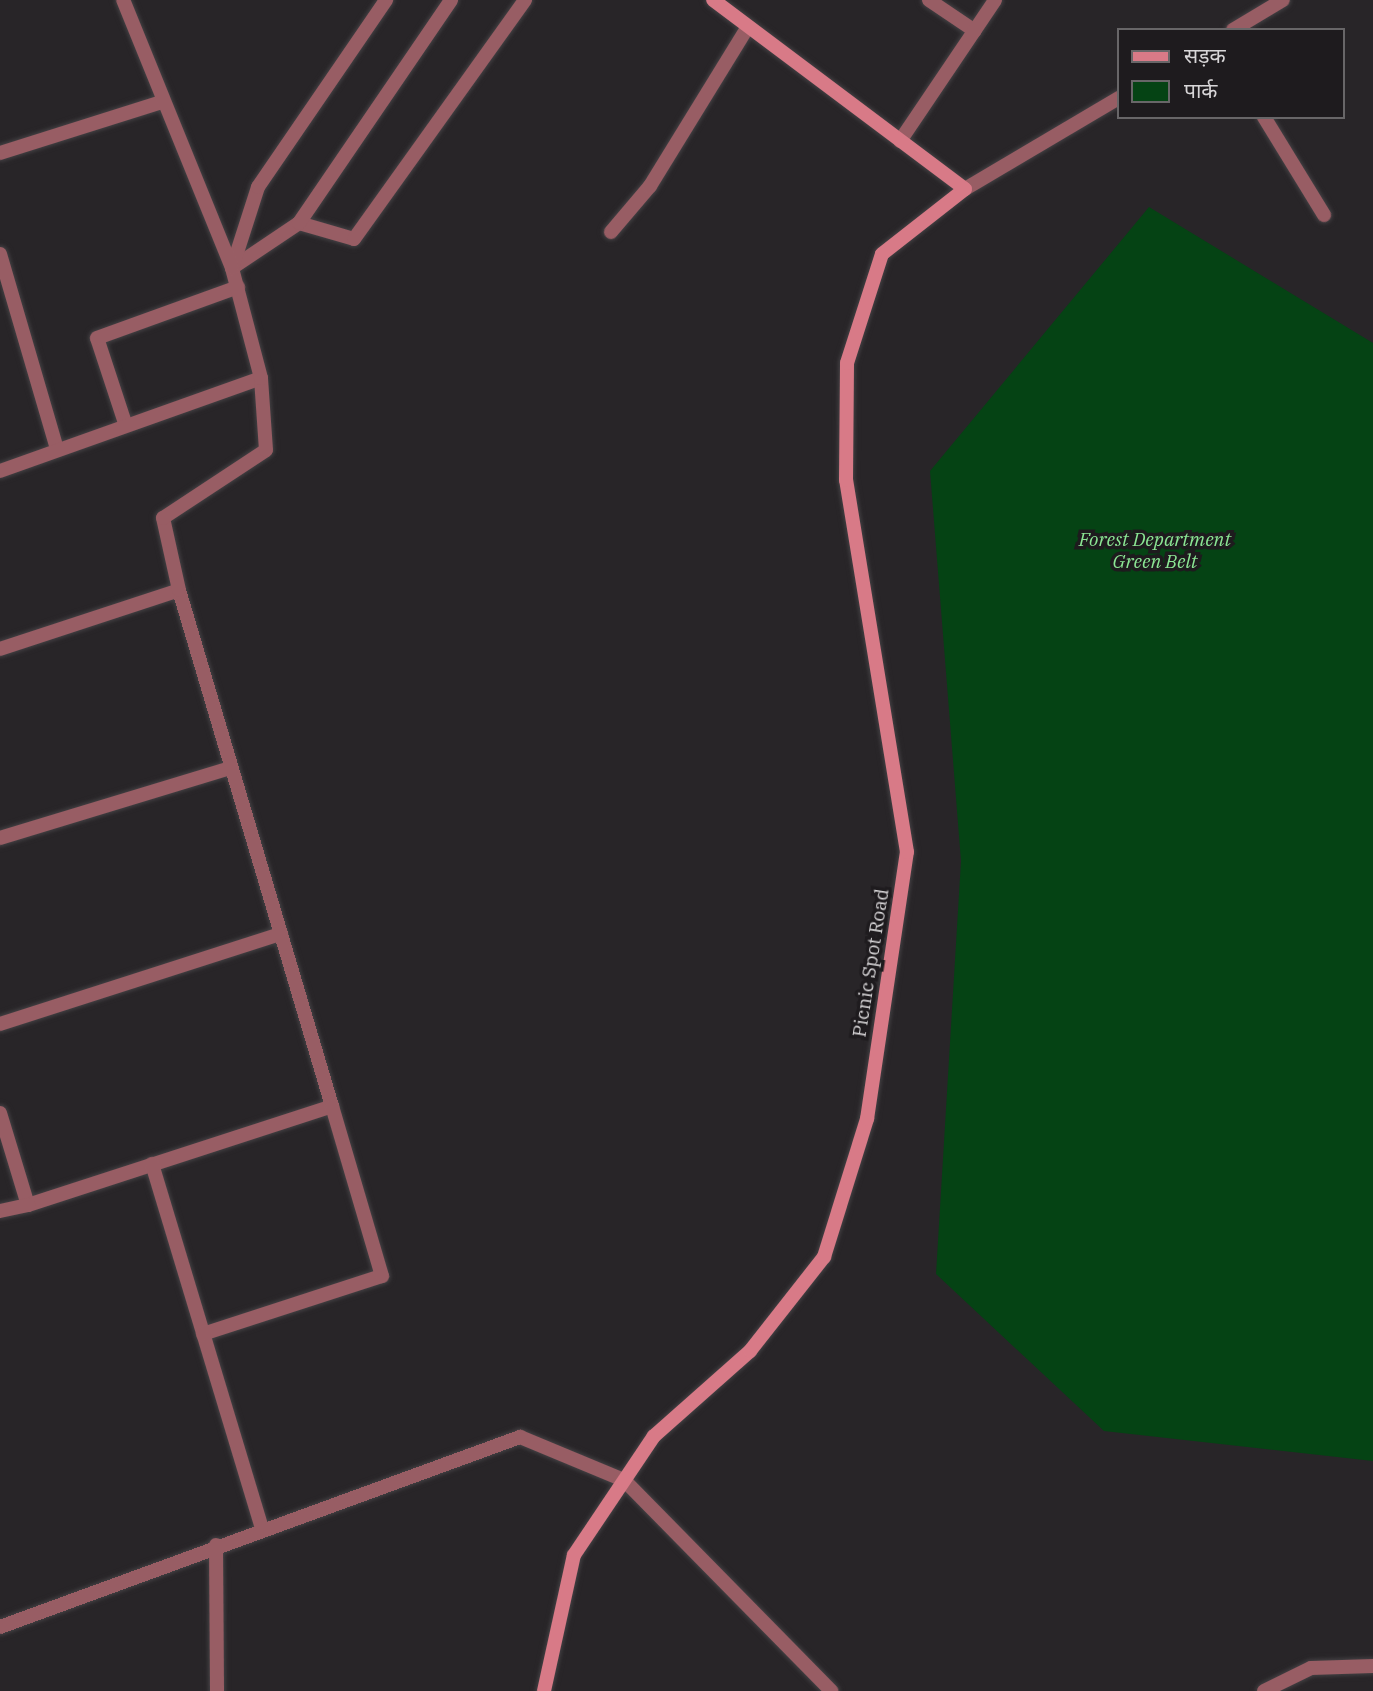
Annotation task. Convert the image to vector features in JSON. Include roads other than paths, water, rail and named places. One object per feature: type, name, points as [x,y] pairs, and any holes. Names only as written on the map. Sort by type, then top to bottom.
[{"type":"street","points":[[123,0],[239,287],[261,378],[266,450],[163,517],[178,590],[382,1276],[203,1334]]},
{"type":"street","points":[[232,268],[258,187],[386,0]]},
{"type":"street","points":[[232,268],[299,223],[451,0]]},
{"type":"street","points":[[299,223],[354,239],[525,0]]},
{"type":"street","points":[[713,0],[965,189],[1118,98]]},
{"type":"street","points":[[929,0],[975,31]]},
{"type":"street","points":[[900,141],[995,0]]},
{"type":"street","points":[[1236,28],[1283,0]]},
{"type":"street","points":[[611,232],[650,186],[748,27]]},
{"type":"street","points":[[0,153],[162,102]]},
{"type":"street","points":[[1265,119],[1324,215]]},
{"type":"street","name":"Picnic Spot Road","points":[[544,1691],[574,1555],[654,1436],[750,1351],[824,1257],[866,1119],[907,852],[846,480],[847,363],[882,254],[965,189]]},
{"type":"street","points":[[0,254],[57,449]]},
{"type":"street","points":[[125,423],[97,338],[239,287]]},
{"type":"street","points":[[0,471],[125,423],[261,378]]},
{"type":"street","points":[[0,649],[178,590]]},
{"type":"street","points":[[0,838],[231,768]]},
{"type":"street","points":[[0,1024],[281,934]]},
{"type":"street","points":[[0,1211],[29,1205],[332,1106]]},
{"type":"street","points":[[0,1113],[29,1205]]},
{"type":"street","points":[[152,1164],[262,1529]]},
{"type":"street","points":[[0,1627],[216,1545],[520,1437],[624,1480],[831,1691]]},
{"type":"street","points":[[216,1545],[217,1691]]},
{"type":"street","points":[[1264,1691],[1311,1668],[1373,1666]]},
{"type":"park label","name":"Forest Department Green Belt","points":[[1155,551]]}]
